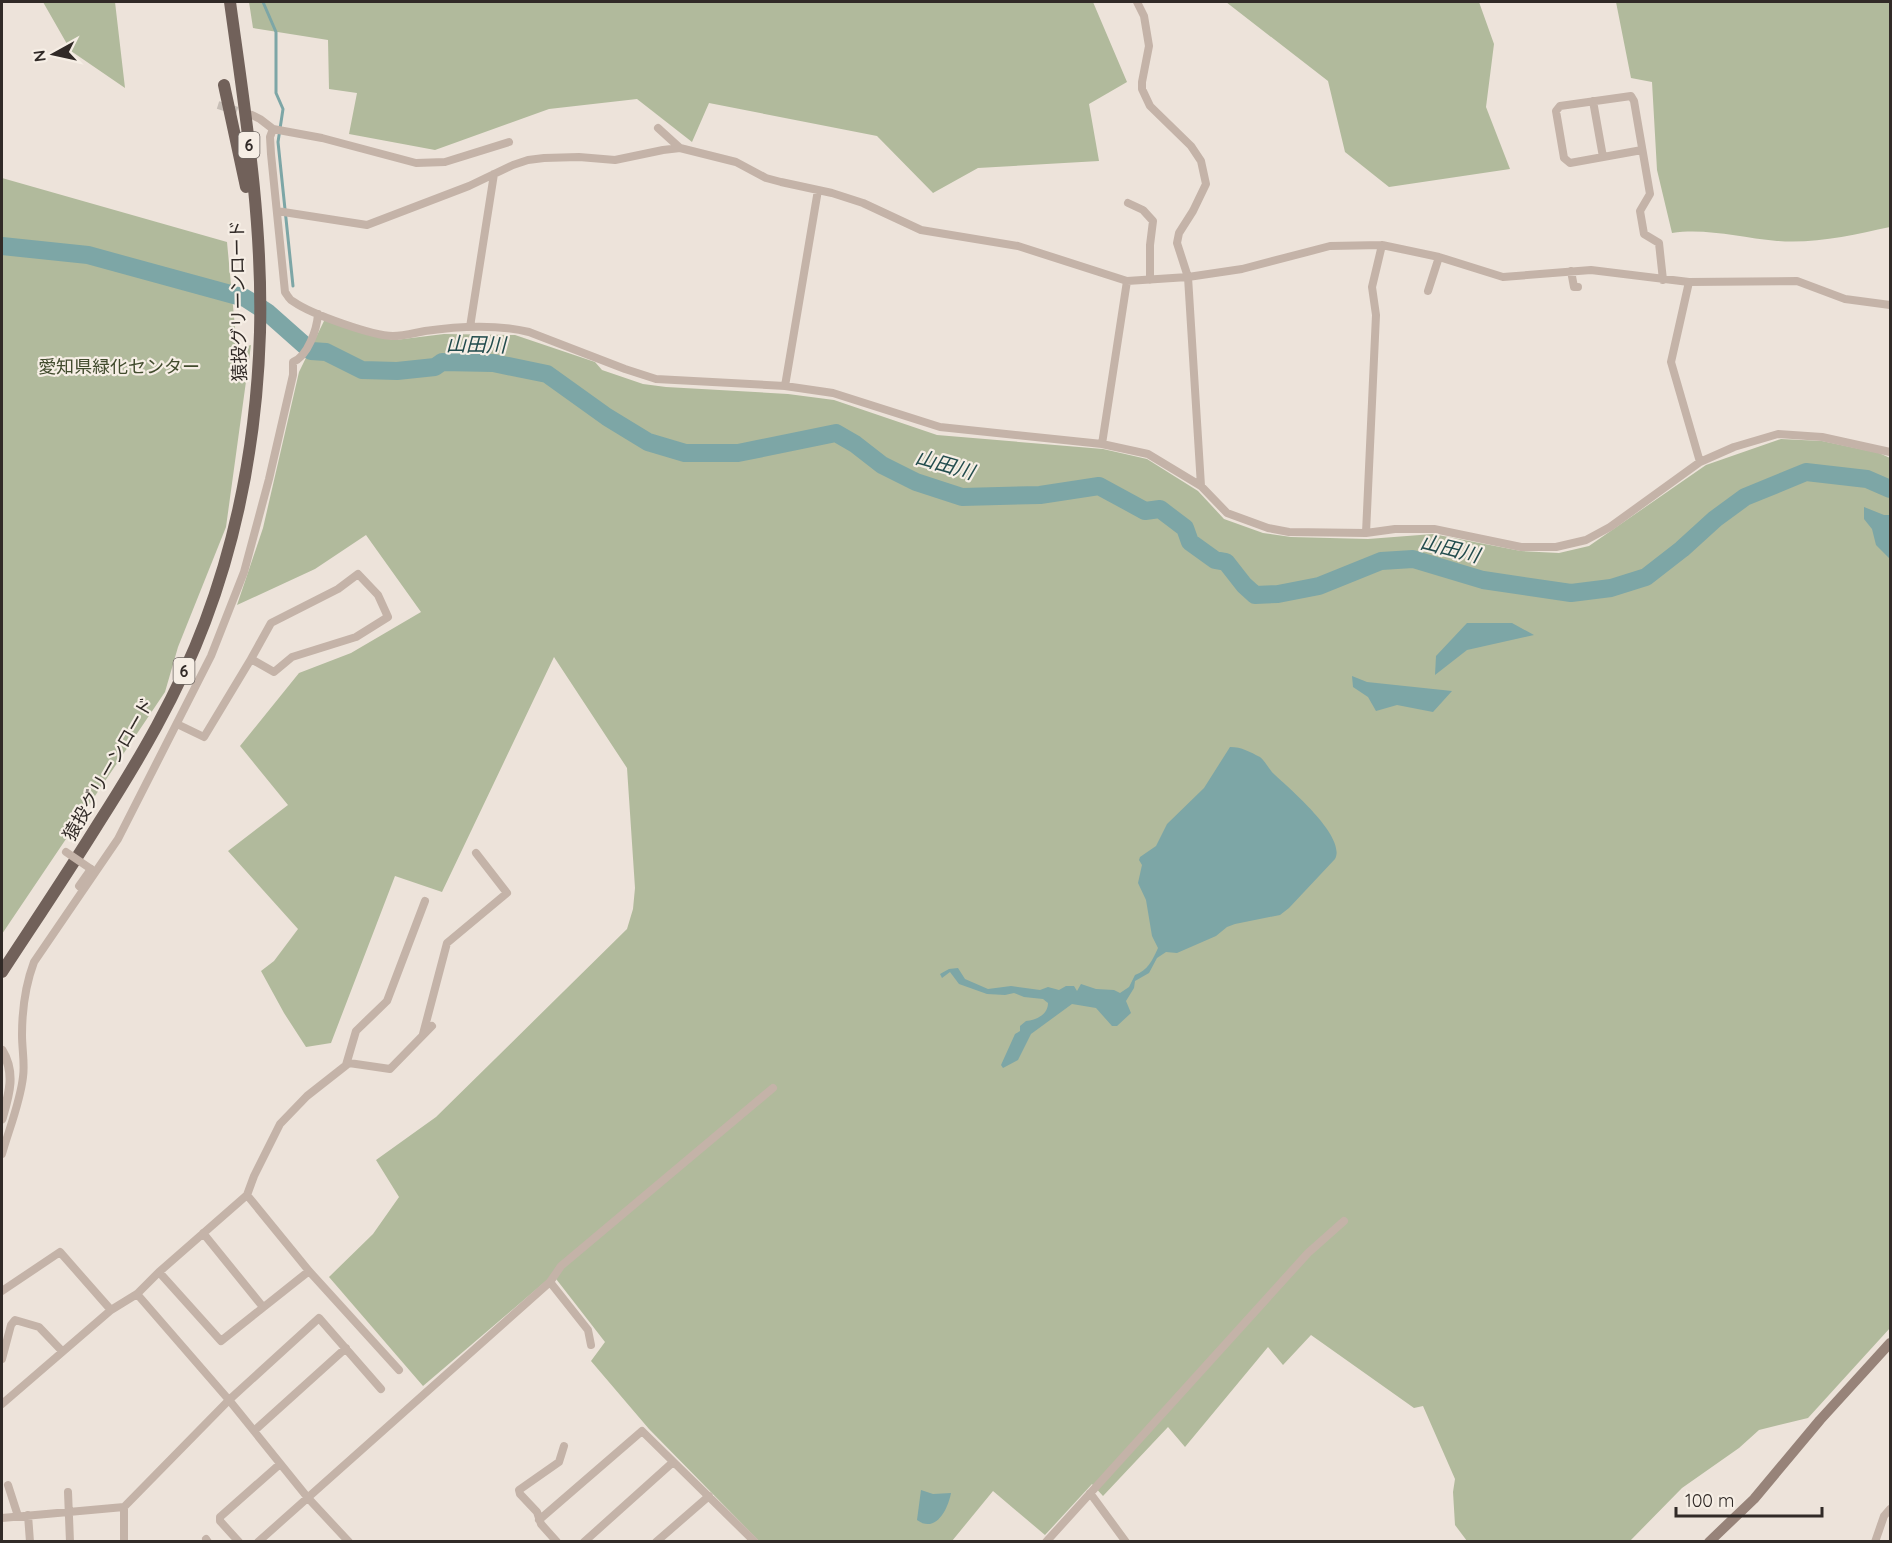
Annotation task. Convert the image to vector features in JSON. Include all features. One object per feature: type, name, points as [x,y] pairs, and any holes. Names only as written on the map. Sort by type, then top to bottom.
[{"type":"main road","name":"猿投グリーンロード","points":[[2,972],[128,778],[178,684],[205,623],[227,557],[246,477],[256,404],[260,331],[258,244],[241,86],[241,61],[232,2]]},
{"type":"main road","points":[[224,85],[258,244]]},
{"type":"main road","points":[[1708,1542],[1754,1499],[1820,1420],[1889,1349]]},
{"type":"street","points":[[1137,2],[1144,16],[1149,46],[1142,89],[1150,106],[1191,146],[1201,161],[1206,183],[1193,211],[1179,233],[1177,243],[1188,277],[1202,486]]},
{"type":"street","points":[[1642,150],[1570,163],[1564,158],[1556,111],[1560,106],[1630,96],[1634,101],[1650,194],[1640,211],[1644,234],[1659,243],[1663,280]]},
{"type":"street","points":[[1593,101],[1603,157]]},
{"type":"street","points":[[252,115],[273,129],[322,138],[416,163],[446,162],[509,142]]},
{"type":"street","points":[[658,128],[680,148]]},
{"type":"street","points":[[273,129],[270,137],[271,154],[285,292],[296,304],[318,314],[364,330],[392,336],[470,327],[514,328],[656,379],[785,386],[841,396],[940,427],[1102,444],[1148,454],[1202,486],[1227,513],[1268,528],[1289,532],[1366,533],[1434,529],[1521,547],[1556,547],[1586,540],[1610,527],[1700,462],[1734,447],[1778,434],[1822,436],[1890,452]]},
{"type":"street","points":[[277,212],[367,225],[469,186],[513,165],[544,158],[579,157],[615,160],[680,148],[736,162],[773,180],[863,203],[921,230],[1018,246],[1127,281],[1188,277],[1242,269],[1330,246],[1382,245],[1439,257],[1503,277],[1571,271],[1604,271],[1689,282],[1797,281],[1845,299],[1890,304]]},
{"type":"street","points":[[470,327],[494,174]]},
{"type":"street","points":[[785,386],[818,190]]},
{"type":"street","points":[[1128,203],[1143,210],[1154,221],[1149,245],[1150,280]]},
{"type":"street","points":[[1366,533],[1376,315],[1372,287],[1382,245]]},
{"type":"street","points":[[1428,291],[1439,257]]},
{"type":"street","points":[[1571,271],[1574,287],[1578,287]]},
{"type":"street","points":[[1102,444],[1127,281]]},
{"type":"street","points":[[1689,282],[1671,362],[1700,462]]},
{"type":"street","points":[[2,1154],[18,1102],[23,1076],[22,1034],[27,979],[34,962],[118,839],[211,656],[244,572],[269,479],[293,375],[293,362],[303,355],[314,332],[318,314]]},
{"type":"street","points":[[177,724],[204,737],[271,623],[338,589],[358,574],[378,595],[388,617],[356,637],[292,657],[274,672],[251,659]]},
{"type":"street","points":[[66,852],[91,869],[79,886],[83,890]]},
{"type":"street","points":[[423,1035],[447,943],[507,892],[476,853]]},
{"type":"street","points":[[346,1065],[356,1031],[387,1001],[425,901]]},
{"type":"street","points":[[2,1402],[111,1310],[137,1294],[247,1195],[280,1124],[307,1095],[349,1064],[390,1069],[432,1026]]},
{"type":"street","points":[[2,1050],[10,1071],[11,1086],[2,1119]]},
{"type":"street","points":[[258,1542],[550,1282],[561,1266],[773,1088]]},
{"type":"street","points":[[247,1195],[309,1271],[399,1370]]},
{"type":"street","points":[[1046,1542],[1308,1253],[1344,1221]]},
{"type":"street","points":[[203,1233],[263,1307]]},
{"type":"street","points":[[2,1291],[60,1252],[111,1310]]},
{"type":"street","points":[[159,1272],[221,1341],[309,1271]]},
{"type":"street","points":[[550,1282],[588,1330],[591,1345]]},
{"type":"street","points":[[137,1294],[229,1400],[308,1498],[349,1542]]},
{"type":"street","points":[[2,1518],[124,1507],[229,1400],[319,1318],[381,1389]]},
{"type":"street","points":[[2,1359],[11,1325],[15,1320],[39,1327],[62,1351]]},
{"type":"street","points":[[254,1431],[346,1348]]},
{"type":"street","points":[[539,1520],[642,1431],[672,1463],[755,1542]]},
{"type":"street","points":[[557,1542],[519,1490],[559,1462],[564,1446]]},
{"type":"street","points":[[584,1542],[672,1463]]},
{"type":"street","points":[[239,1542],[220,1521],[220,1517],[280,1464]]},
{"type":"street","points":[[8,1485],[18,1516]]},
{"type":"street","points":[[68,1492],[70,1542]]},
{"type":"street","points":[[1090,1492],[1126,1542]]},
{"type":"street","points":[[656,1542],[709,1496]]},
{"type":"street","points":[[124,1507],[124,1542]]},
{"type":"street","points":[[1875,1542],[1884,1516],[1890,1509]]},
{"type":"street","points":[[28,1515],[30,1542]]},
{"type":"green space","points":[[43,2],[115,2],[125,88],[71,51]]},
{"type":"green space","points":[[249,2],[1093,2],[1127,82],[1089,104],[1099,161],[978,168],[933,193],[877,136],[709,103],[692,142],[637,99],[549,109],[435,150],[349,134],[357,93],[329,89],[328,40],[253,28]]},
{"type":"green space","points":[[1226,2],[1479,2],[1494,44],[1486,107],[1510,169],[1389,187],[1345,152],[1328,81]]},
{"type":"green space","points":[[1616,2],[1890,2],[1890,227],[1834,238],[1791,242],[1699,232],[1672,233],[1657,170],[1652,82],[1631,78]]},
{"type":"green space","name":"愛知県緑化センター","points":[[2,178],[227,242],[237,349],[251,345],[226,527],[178,647],[165,692],[2,934]]},
{"type":"green space","points":[[327,320],[378,337],[395,340],[444,334],[515,335],[595,362],[602,370],[643,384],[788,394],[834,400],[937,435],[1103,449],[1147,459],[1198,491],[1224,519],[1263,533],[1291,537],[1368,539],[1433,534],[1521,551],[1559,553],[1589,546],[1706,465],[1781,439],[1822,441],[1879,453],[1890,458],[1890,1328],[1808,1418],[1759,1430],[1739,1448],[1682,1488],[1630,1541],[1467,1541],[1455,1525],[1453,1492],[1455,1479],[1423,1406],[1414,1408],[1311,1335],[1283,1365],[1268,1347],[1185,1447],[1168,1427],[1103,1496],[1092,1484],[1045,1535],[993,1491],[952,1541],[759,1541],[649,1429],[591,1361],[605,1342],[553,1275],[423,1386],[329,1277],[373,1234],[399,1197],[376,1160],[436,1117],[627,929],[633,909],[635,888],[627,768],[554,657],[442,892],[395,876],[331,1043],[306,1047],[261,971],[274,961],[298,929],[228,851],[288,805],[240,746],[299,673],[351,653],[421,612],[366,535],[315,569],[237,605],[263,528],[299,372],[324,321]]},
{"type":"water","points":[[1864,507],[1890,515],[1890,559],[1876,545],[1872,529],[1864,519]]},
{"type":"water","points":[[1467,623],[1512,623],[1534,635],[1467,650],[1435,675],[1436,656]]},
{"type":"water","points":[[1352,676],[1367,682],[1452,691],[1433,712],[1397,705],[1376,711],[1368,697],[1353,687]]},
{"type":"water","points":[[1230,747],[1242,749],[1260,757],[1273,773],[1304,802],[1333,839],[1336,850],[1335,859],[1280,915],[1235,924],[1216,936],[1177,953],[1166,952],[1157,958],[1149,973],[1135,981],[1134,988],[1126,1001],[1131,1013],[1117,1026],[1112,1026],[1096,1008],[1072,1004],[1031,1034],[1018,1060],[1003,1068],[1001,1065],[1015,1034],[1020,1031],[1020,1026],[1026,1021],[1041,1016],[1046,1011],[1048,1003],[1043,999],[1024,997],[1014,993],[987,994],[959,984],[950,972],[942,978],[940,974],[949,969],[958,968],[965,979],[988,989],[1011,986],[1040,990],[1048,987],[1059,990],[1066,986],[1074,986],[1077,991],[1081,984],[1120,993],[1129,987],[1135,975],[1149,964],[1158,948],[1152,936],[1146,900],[1138,883],[1142,865],[1140,857],[1156,846],[1167,824],[1204,788]]},
{"type":"water","points":[[921,1490],[933,1494],[951,1493],[940,1518],[930,1524],[917,1520]]},
{"type":"waterway","points":[[263,2],[276,32],[276,93],[283,109],[278,142],[293,286]]},
{"type":"waterway","name":"山田川","points":[[2,246],[88,255],[245,298],[267,312],[311,351],[326,352],[362,370],[397,371],[435,367],[442,362],[493,363],[547,374],[607,417],[648,442],[685,453],[738,453],[836,433],[855,444],[882,465],[916,482],[962,497],[1040,495],[1099,486],[1145,511],[1160,509],[1185,528],[1190,542],[1215,560],[1226,562],[1255,595],[1278,594],[1319,586],[1381,561],[1413,559],[1483,580],[1571,593],[1611,588],[1646,577],[1745,497],[1806,472],[1867,479],[1890,489]]},
{"type":"tunnel","points":[[218,105],[248,114]]}]
